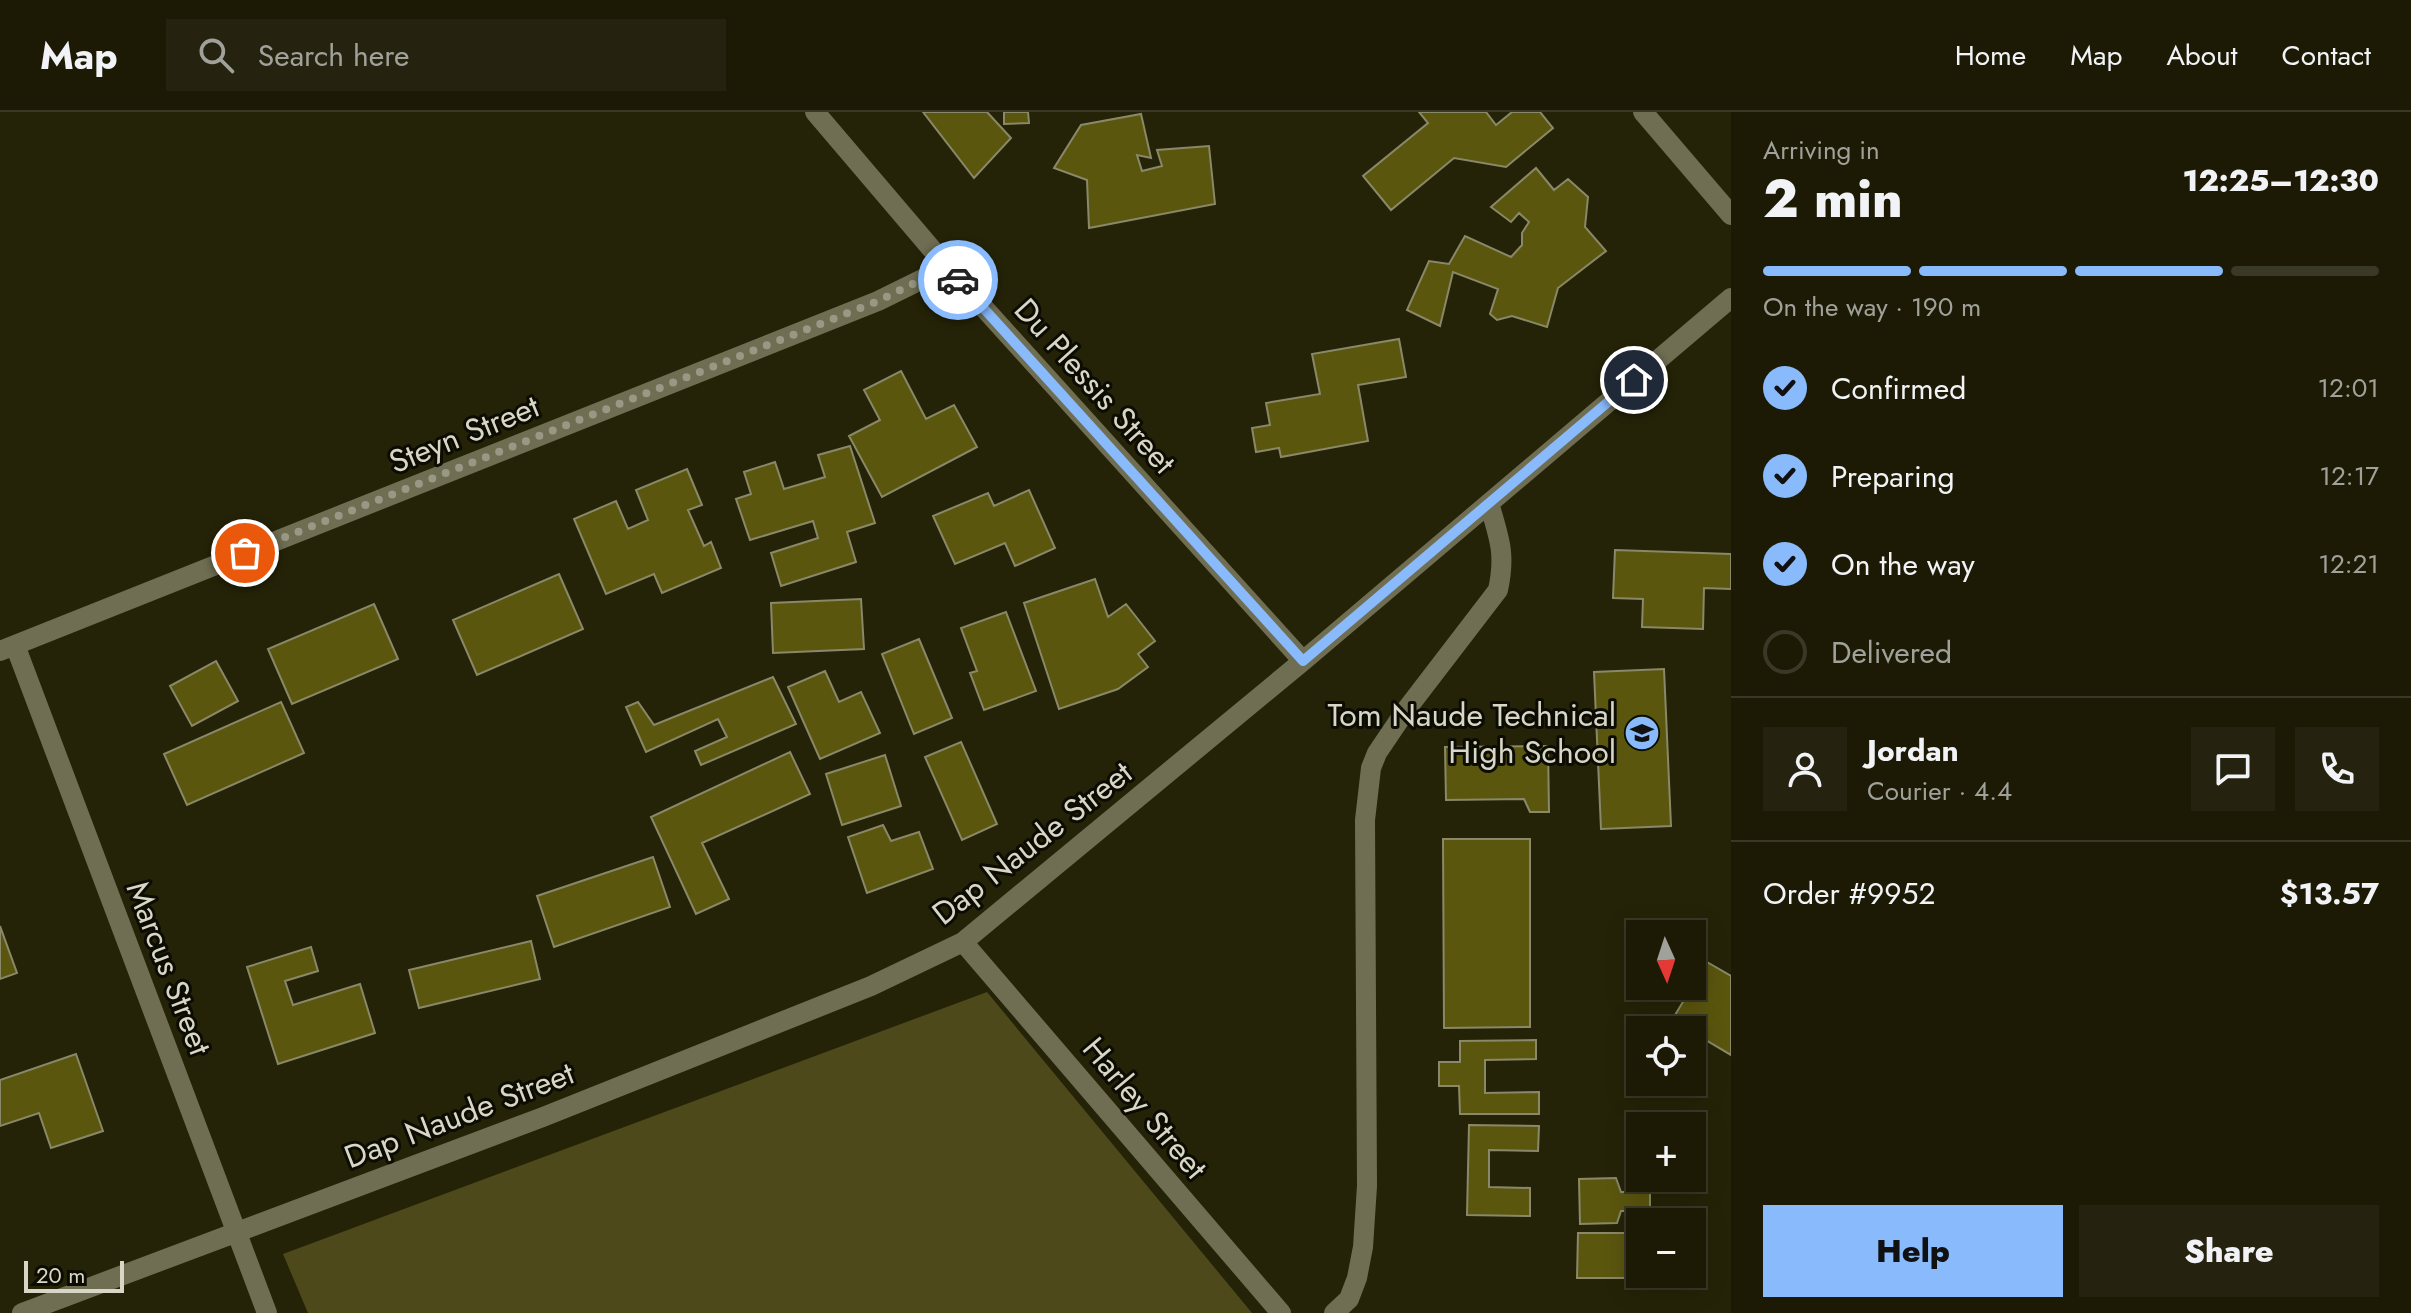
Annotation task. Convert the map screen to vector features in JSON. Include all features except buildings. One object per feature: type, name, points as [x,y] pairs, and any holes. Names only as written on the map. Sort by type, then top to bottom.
[{"type":"street","name":"Du Plessis Street","points":[[815,112],[947,267],[1303,661]]},
{"type":"street","points":[[1643,112],[1731,215]]},
{"type":"street","name":"Steyn Street","points":[[8,648],[878,301],[947,267]]},
{"type":"street","name":"Dap Naude Street","points":[[22,1313],[557,1111],[871,986],[963,942],[1303,661],[1731,298]]},
{"type":"street","points":[[1334,1313],[1353,1291],[1363,1247],[1367,1186],[1365,820],[1371,768],[1377,753],[1406,710],[1498,590],[1503,551],[1489,503]]},
{"type":"street","name":"Marcus Street","points":[[8,648],[267,1313]]},
{"type":"street","name":"Harley Street","points":[[963,942],[1281,1313]]},
{"type":"shaded area","points":[[987,992],[1252,1313],[308,1313],[283,1254]]},
{"type":"way so far","points":[[245,553],[878,301],[947,267],[958,280]]},
{"type":"place","name":"Tom Naude Technical High School","points":[[1642,733]]},
{"type":"route","points":[[958,280],[1303,661],[1634,380]]}]
